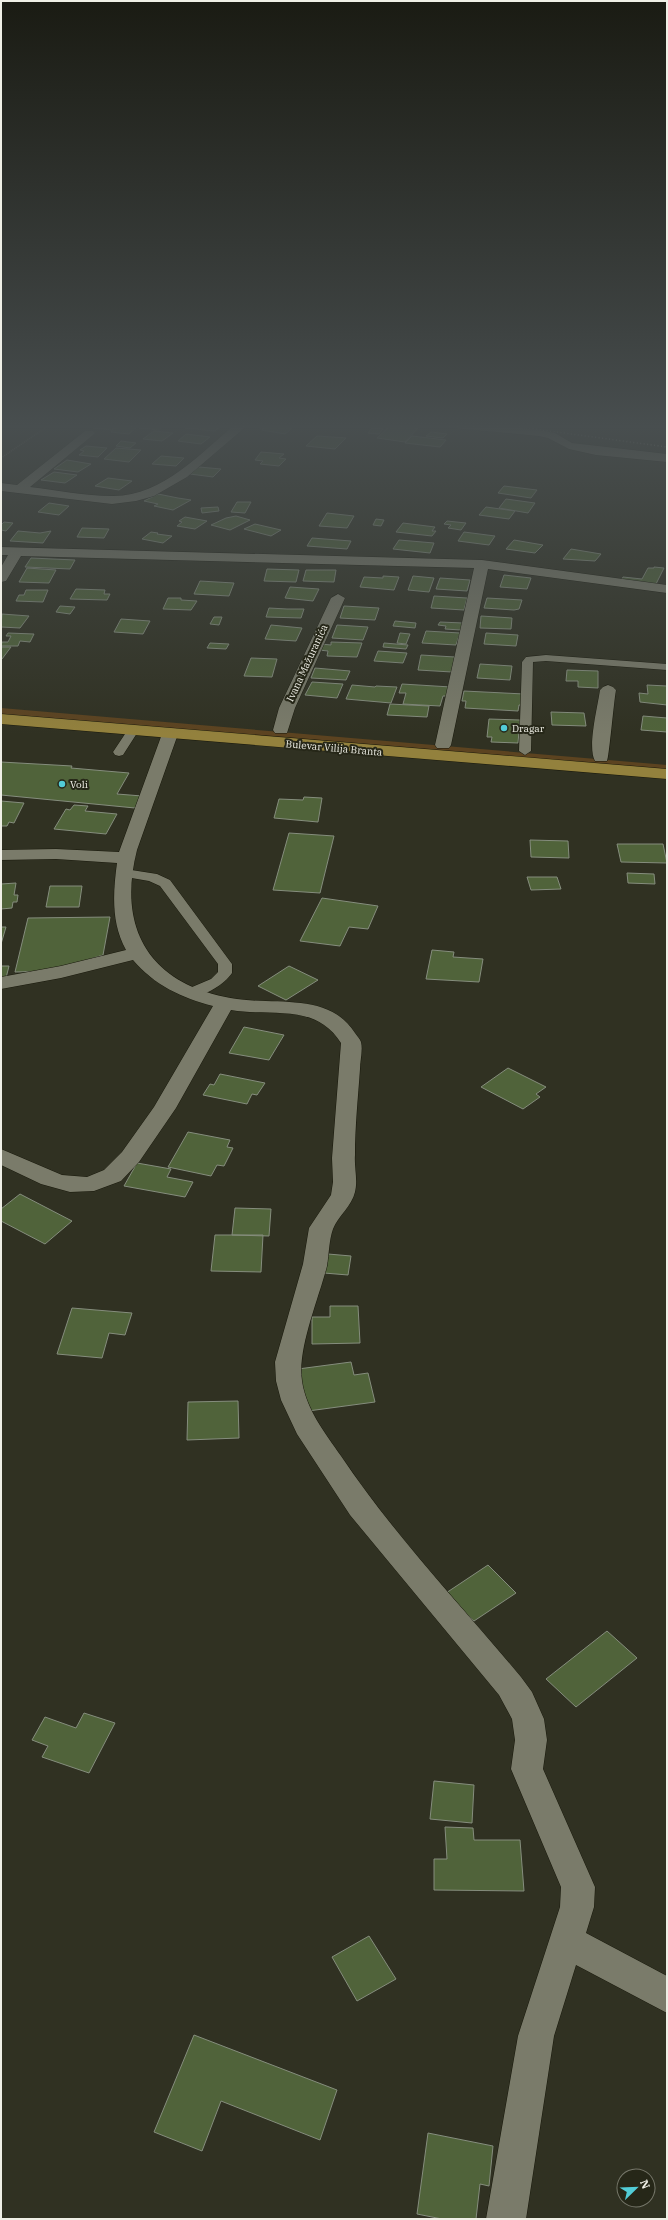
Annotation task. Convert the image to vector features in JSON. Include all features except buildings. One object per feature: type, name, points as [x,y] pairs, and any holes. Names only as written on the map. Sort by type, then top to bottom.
[{"type":"main road","name":"Bulevar Vilija Branta","points":[[1,707],[443,745],[667,762]]},
{"type":"main road","name":"Bulevar Vilija Branta","points":[[1,719],[667,774]]},
{"type":"street","points":[[1,551],[482,564],[667,589]]},
{"type":"street","points":[[1,578],[17,552]]},
{"type":"street","points":[[443,745],[482,564]]},
{"type":"street","name":"Ivana Mažuranića","points":[[281,730],[287,708],[338,598]]},
{"type":"street","points":[[601,757],[601,737],[608,690]]},
{"type":"street","points":[[170,734],[126,865],[126,926],[128,937],[138,953],[159,974],[190,993],[225,1003],[321,1012],[338,1023],[346,1031],[351,1043],[343,1158],[345,1182],[343,1195],[321,1228],[315,1264],[288,1362],[289,1381],[294,1400],[308,1427],[360,1507],[510,1686],[520,1702],[528,1720],[531,1740],[528,1769],[578,1887],[577,1907],[536,2036],[506,2219]]},
{"type":"street","points":[[1,855],[62,854],[126,865]]},
{"type":"street","points":[[1,983],[61,972],[138,953]]},
{"type":"street","points":[[1,1156],[49,1179],[66,1184],[81,1185],[96,1183],[107,1178],[129,1159],[167,1108],[225,1003]]},
{"type":"street","points":[[567,1941],[667,1995]]},
{"type":"lane","points":[[525,751],[527,662],[530,659],[546,658],[667,666]]},
{"type":"lane","points":[[119,752],[133,730]]},
{"type":"lane","points":[[126,865],[165,882],[225,964],[224,973],[216,982],[190,993]]},
{"type":"shaded area","points":[[1,708],[667,765],[667,771],[1,715]]},
{"type":"place","name":"Dragar","points":[[504,728]]},
{"type":"place","name":"Voli","points":[[62,784]]}]
